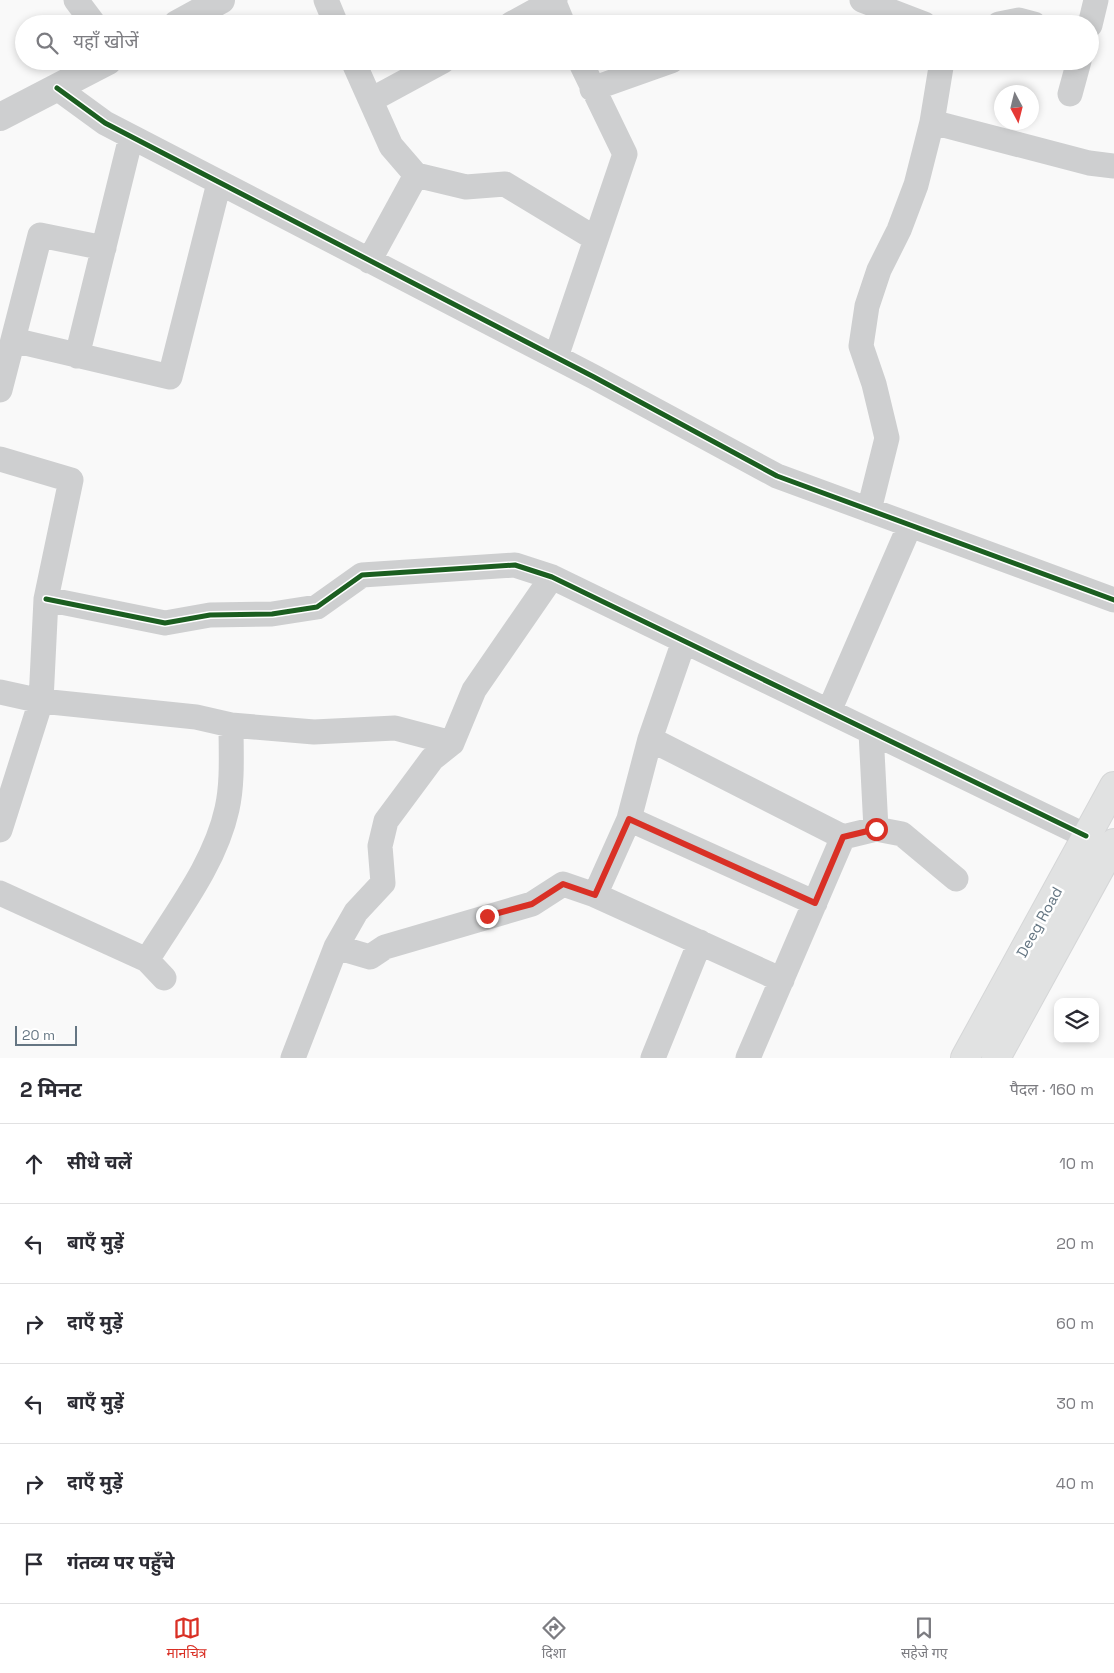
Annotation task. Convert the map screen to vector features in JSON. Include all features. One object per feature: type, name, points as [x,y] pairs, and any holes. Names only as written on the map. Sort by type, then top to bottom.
[{"type":"main road","name":"Deeg Road","points":[[965,1058],[1114,786]]},
{"type":"main road","name":"Deeg Road","points":[[996,1058],[1114,843]]},
{"type":"street","points":[[76,0],[87,15]]},
{"type":"street","points":[[194,15],[221,0]]},
{"type":"street","points":[[326,0],[332,15]]},
{"type":"street","points":[[528,15],[554,0],[560,15]]},
{"type":"street","points":[[862,0],[901,15]]},
{"type":"street","points":[[0,117],[91,70]]},
{"type":"street","points":[[357,70],[391,146],[416,175],[466,187],[505,184],[596,239]]},
{"type":"street","points":[[371,100],[426,70]]},
{"type":"street","points":[[556,357],[625,154],[584,70]]},
{"type":"street","points":[[592,89],[646,70]]},
{"type":"street","points":[[869,510],[887,438],[861,346],[867,306],[879,270],[899,230],[916,185],[932,122],[941,70]]},
{"type":"street","points":[[1070,94],[1077,70]]},
{"type":"street","points":[[57,88],[104,123],[556,357],[777,476],[1114,600]]},
{"type":"street","points":[[932,122],[1089,163],[1114,166]]},
{"type":"street","points":[[77,356],[131,137]]},
{"type":"street","points":[[369,260],[416,175]]},
{"type":"street","points":[[13,340],[170,378],[220,183]]},
{"type":"street","points":[[0,390],[40,235],[104,248]]},
{"type":"street","points":[[0,459],[71,480],[46,599],[41,700],[0,830]]},
{"type":"street","points":[[828,711],[910,525]]},
{"type":"street","points":[[46,599],[165,623],[210,615],[272,614],[317,606],[362,575],[516,565],[552,577],[1086,836]]},
{"type":"street","points":[[294,1058],[336,946],[356,912],[383,883],[380,846],[386,821],[432,759],[452,742],[474,690],[552,577]]},
{"type":"street","points":[[595,895],[629,819],[650,739],[684,641]]},
{"type":"street","points":[[0,692],[41,700],[196,717],[231,724],[314,732],[395,728],[452,742]]},
{"type":"street","points":[[146,960],[188,894],[215,844],[227,808],[231,764],[231,724]]},
{"type":"street","points":[[871,732],[876,829]]},
{"type":"street","points":[[650,739],[843,837],[876,829],[902,834],[956,879]]},
{"type":"street","points":[[629,819],[815,903]]},
{"type":"street","points":[[748,1058],[843,837]]},
{"type":"street","points":[[336,946],[370,957],[385,947],[532,904],[563,884],[595,895],[782,980]]},
{"type":"street","points":[[0,893],[146,960],[164,978]]},
{"type":"street","points":[[653,1058],[700,942]]},
{"type":"cycle path","points":[[57,88],[105,123],[594,377],[777,476],[1114,600]]},
{"type":"cycle path","points":[[46,599],[165,623],[210,615],[272,614],[317,607],[362,575],[515,565],[552,577],[1086,836]]},
{"type":"route","points":[[487,916],[532,904],[563,884],[595,895],[629,819],[815,903],[843,837],[876,829]]}]
